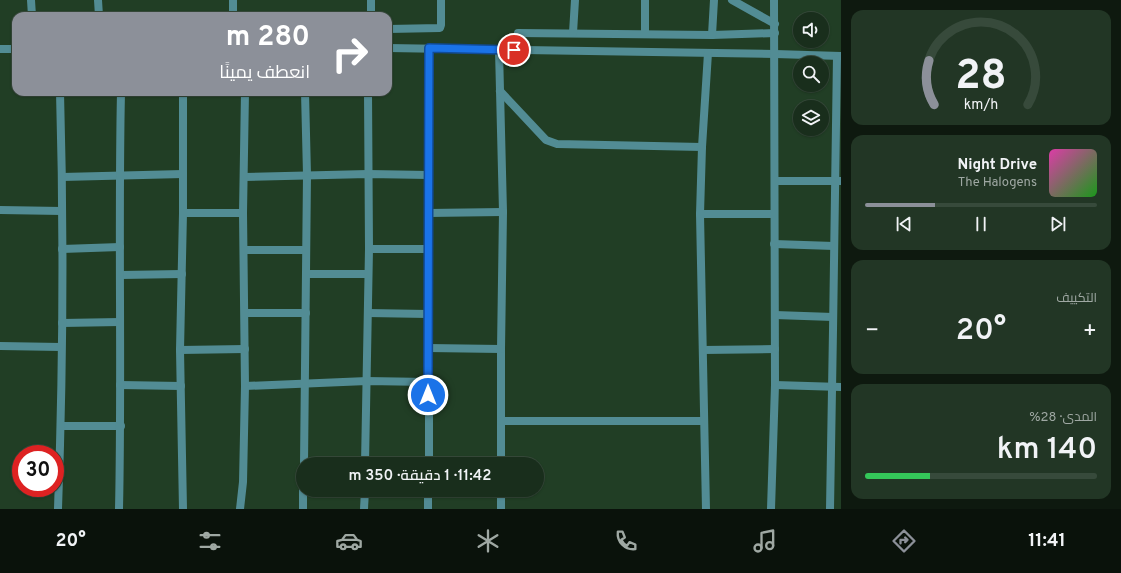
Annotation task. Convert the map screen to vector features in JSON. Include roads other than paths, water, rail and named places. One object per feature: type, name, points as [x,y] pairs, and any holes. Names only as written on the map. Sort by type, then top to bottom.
[{"type":"street","points":[[31,0],[32,12]]},
{"type":"street","points":[[98,0],[98,12]]},
{"type":"street","points":[[233,0],[233,12]]},
{"type":"street","points":[[371,0],[371,12]]},
{"type":"street","points":[[392,29],[440,28],[442,0]]},
{"type":"street","points":[[573,33],[575,0]]},
{"type":"street","points":[[645,0],[645,34]]},
{"type":"street","points":[[712,35],[714,0]]},
{"type":"street","points":[[732,0],[775,24]]},
{"type":"street","points":[[771,509],[775,385],[774,0]]},
{"type":"street","points":[[518,32],[712,35],[775,33]]},
{"type":"street","points":[[392,48],[839,56],[839,181],[834,246],[838,278],[833,317],[830,509]]},
{"type":"street","points":[[428,457],[429,48]]},
{"type":"street","points":[[0,49],[12,49]]},
{"type":"street","points":[[499,50],[503,212],[501,457]]},
{"type":"street","points":[[706,509],[700,214],[702,147],[708,53]]},
{"type":"street","points":[[500,91],[546,140],[557,144],[702,147]]},
{"type":"street","points":[[58,509],[61,426],[62,323],[62,177],[60,96]]},
{"type":"street","points":[[119,509],[121,426],[121,275],[119,176],[121,96]]},
{"type":"street","points":[[183,96],[183,213],[180,350],[183,509]]},
{"type":"street","points":[[240,509],[243,482],[246,386],[244,250],[245,96]]},
{"type":"street","points":[[304,457],[307,175],[305,96]]},
{"type":"street","points":[[365,457],[369,249],[368,96]]},
{"type":"street","points":[[62,177],[183,174]]},
{"type":"street","points":[[244,177],[368,174],[429,175]]},
{"type":"street","points":[[775,181],[839,181]]},
{"type":"street","points":[[0,210],[62,211]]},
{"type":"street","points":[[428,213],[503,212]]},
{"type":"street","points":[[183,213],[244,213]]},
{"type":"street","points":[[700,214],[774,214]]},
{"type":"street","points":[[774,244],[834,246]]},
{"type":"street","points":[[62,249],[120,247]]},
{"type":"street","points":[[369,249],[429,249]]},
{"type":"street","points":[[244,250],[306,250]]},
{"type":"street","points":[[121,275],[182,274]]},
{"type":"street","points":[[306,274],[368,274]]},
{"type":"street","points":[[245,313],[306,313]]},
{"type":"street","points":[[368,313],[428,314]]},
{"type":"street","points":[[775,315],[833,317]]},
{"type":"street","points":[[62,323],[120,322]]},
{"type":"street","points":[[0,346],[61,347]]},
{"type":"street","points":[[428,348],[501,349]]},
{"type":"street","points":[[703,350],[775,348]]},
{"type":"street","points":[[180,350],[245,349]]},
{"type":"street","points":[[246,386],[366,381],[428,382]]},
{"type":"street","points":[[120,385],[181,386]]},
{"type":"street","points":[[775,385],[841,387]]},
{"type":"street","points":[[501,421],[704,421]]},
{"type":"street","points":[[61,426],[121,426]]},
{"type":"street","points":[[303,497],[303,509]]},
{"type":"street","points":[[364,509],[365,497]]},
{"type":"street","points":[[428,497],[428,509]]},
{"type":"street","points":[[501,497],[501,509]]}]
